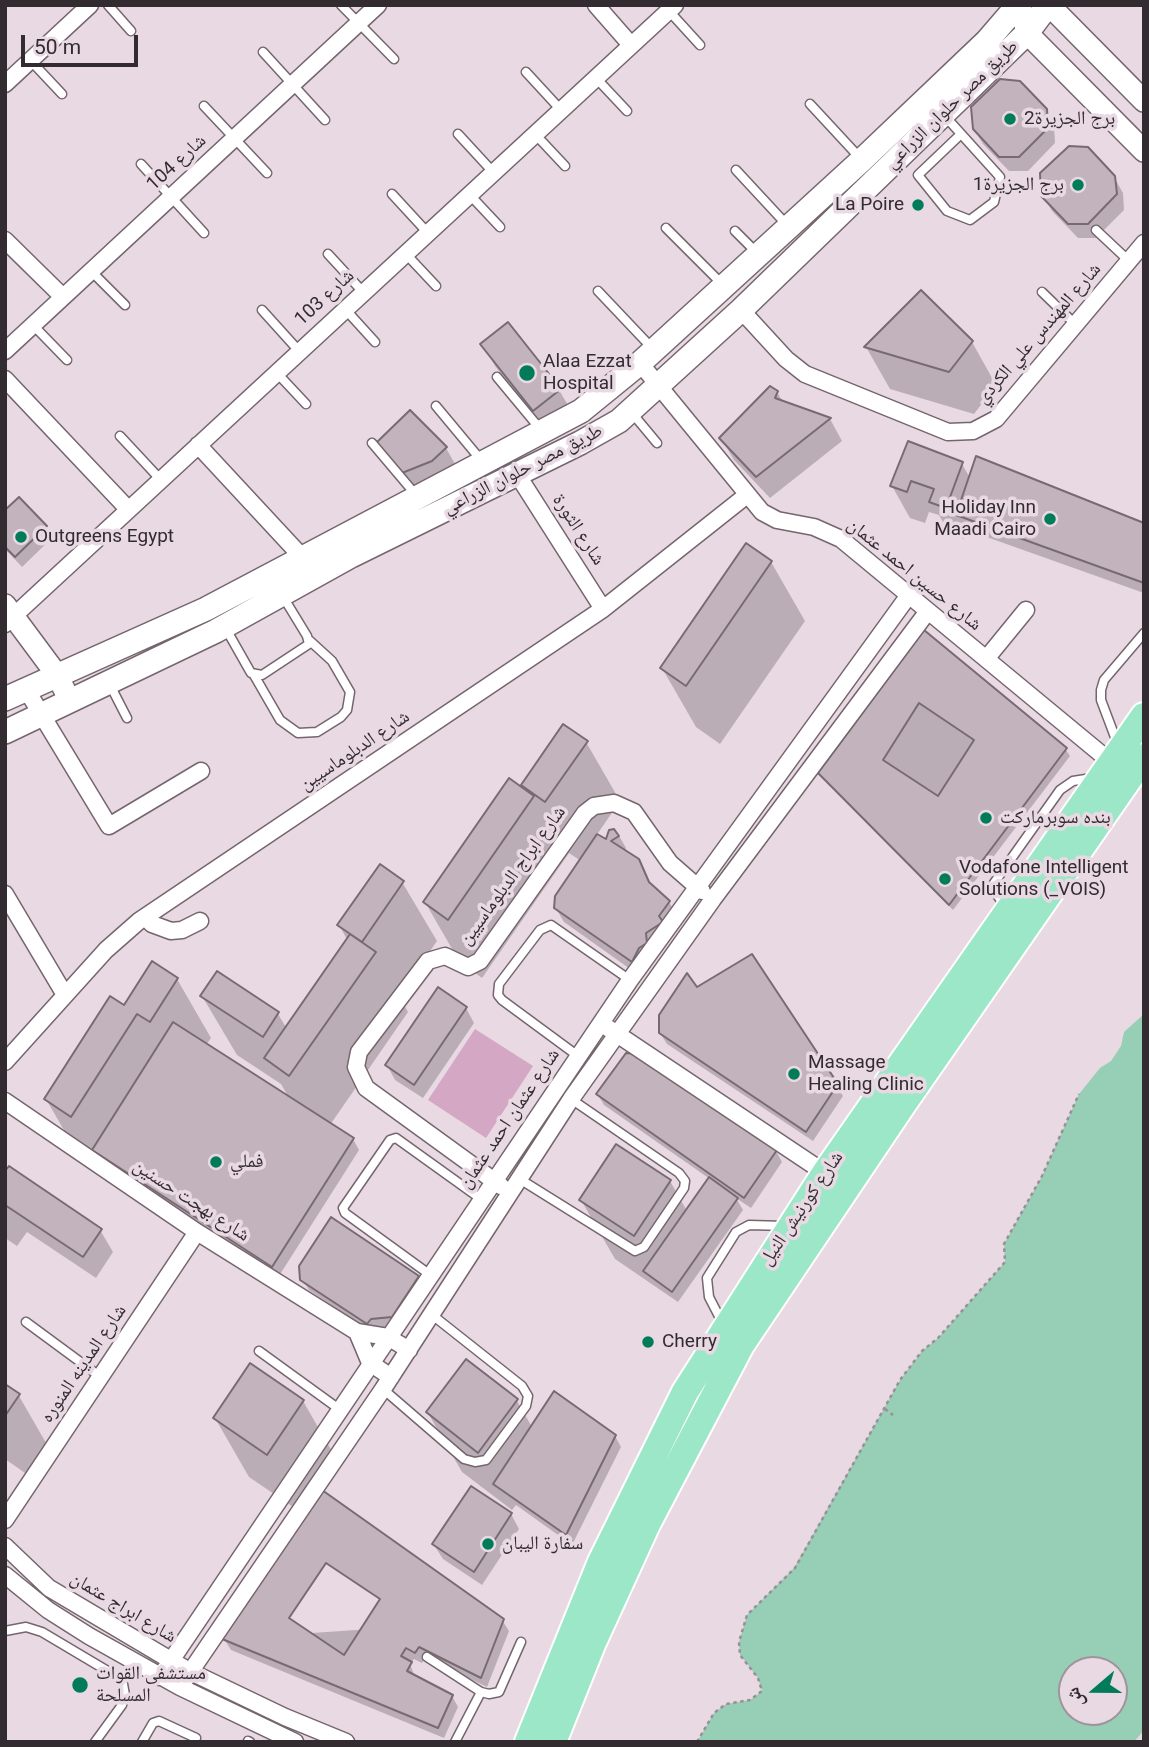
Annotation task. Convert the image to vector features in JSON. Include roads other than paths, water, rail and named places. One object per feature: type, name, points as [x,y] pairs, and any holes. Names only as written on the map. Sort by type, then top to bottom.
[{"type":"highway","name":"شارع كورنيش النيل","points":[[553,1742],[641,1535],[741,1345],[895,1114],[1119,762],[1144,716]]},
{"type":"highway","name":"شارع كورنيش النيل","points":[[528,1742],[577,1618],[627,1506],[685,1392],[825,1173],[1007,909],[1119,762]]},
{"type":"main road","name":"طريق مصر حلوان الزراعي","points":[[15,694],[165,629],[581,411],[647,357],[725,287],[987,41],[1019,5]]},
{"type":"main road","name":"طريق مصر حلوان الزراعي","points":[[5,732],[225,626],[351,556],[593,437],[631,411],[741,310],[1027,33],[1049,5]]},
{"type":"street","points":[[5,84],[90,5]]},
{"type":"street","name":"شارع 104","points":[[5,351],[378,5]]},
{"type":"street","points":[[596,5],[631,44]]},
{"type":"street","points":[[1019,5],[1027,33],[1144,151]]},
{"type":"street","points":[[1049,5],[1144,101]]},
{"type":"street","name":"شارع 103","points":[[8,615],[128,509],[672,8]]},
{"type":"street","points":[[5,240],[63,297]]},
{"type":"street","name":"شارع المهندس علي الكردي","points":[[741,310],[786,359],[805,374],[936,428],[960,433],[985,427],[996,419],[1144,243]]},
{"type":"street","name":"شارع حسين احمد عثمان","points":[[647,357],[659,386],[747,495],[769,517],[814,527],[841,540],[986,659],[1119,762]]},
{"type":"street","points":[[5,379],[128,509]]},
{"type":"street","points":[[198,445],[302,557]]},
{"type":"street","name":"شارع الثورة","points":[[517,474],[603,609]]},
{"type":"street","name":"شارع الدبلوماسيين","points":[[5,1062],[106,950],[145,917],[603,609],[747,495]]},
{"type":"street","name":"شارع عثمان احمد عثمان","points":[[160,1676],[600,1023],[695,887],[909,595]]},
{"type":"street","points":[[986,659],[1026,610]]},
{"type":"street","name":"شارع عثمان احمد عثمان","points":[[180,1687],[409,1350],[571,1100],[713,899],[928,611]]},
{"type":"street","points":[[8,615],[57,675],[69,699]]},
{"type":"street","points":[[15,694],[39,714],[109,826],[201,771]]},
{"type":"street","points":[[798,746],[816,760]]},
{"type":"street","name":"شارع ابراج الدبلوماسيين","points":[[514,1185],[494,1181],[366,1088],[356,1067],[359,1052],[428,961],[445,956],[468,967],[480,961],[585,813],[594,806],[614,803],[634,812],[664,856],[695,887],[713,899]]},
{"type":"street","points":[[5,894],[65,995]]},
{"type":"street","points":[[145,917],[152,924],[171,931],[182,930],[200,921]]},
{"type":"street","points":[[600,1023],[825,1173]]},
{"type":"street","name":"شارع بهجت حسنين","points":[[5,1101],[197,1232],[357,1332],[388,1337]]},
{"type":"street","name":"شارع المدينه المنوره","points":[[5,1520],[197,1232]]},
{"type":"street","points":[[357,1332],[370,1363],[387,1383]]},
{"type":"street","points":[[388,1337],[409,1350]]},
{"type":"street","name":"شارع ابراج عثمان","points":[[5,1546],[49,1588],[189,1671],[308,1735],[345,1742]]},
{"type":"street","name":"شارع ابراج عثمان","points":[[5,1575],[68,1624],[180,1687],[295,1742]]},
{"type":"lane","points":[[108,5],[131,31]]},
{"type":"lane","points":[[341,5],[394,59]]},
{"type":"lane","points":[[672,8],[700,45]]},
{"type":"lane","points":[[263,52],[325,120]]},
{"type":"lane","points":[[30,60],[62,94]]},
{"type":"lane","points":[[526,72],[561,110]]},
{"type":"lane","points":[[596,78],[627,111]]},
{"type":"lane","points":[[810,104],[862,160]]},
{"type":"lane","points":[[204,106],[267,173]]},
{"type":"lane","points":[[943,113],[1000,177],[993,202],[970,220],[947,211],[918,175],[961,134]]},
{"type":"lane","points":[[458,134],[493,172]]},
{"type":"lane","points":[[535,134],[565,166]]},
{"type":"lane","points":[[141,164],[204,233]]},
{"type":"lane","points":[[736,170],[789,227]]},
{"type":"lane","points":[[392,194],[428,232]]},
{"type":"lane","points":[[469,194],[500,227]]},
{"type":"lane","points":[[666,228],[725,287]]},
{"type":"lane","points":[[1096,230],[1129,261]]},
{"type":"lane","points":[[736,231],[759,255]]},
{"type":"lane","points":[[405,253],[436,286]]},
{"type":"lane","points":[[328,254],[363,292]]},
{"type":"lane","points":[[91,271],[125,305]]},
{"type":"lane","points":[[598,291],[647,357]]},
{"type":"lane","points":[[1042,292],[1076,324]]},
{"type":"lane","points":[[345,309],[375,342]]},
{"type":"lane","points":[[262,310],[299,351]]},
{"type":"lane","points":[[33,326],[67,360]]},
{"type":"lane","points":[[276,372],[306,404]]},
{"type":"lane","points":[[497,377],[543,432]]},
{"type":"lane","points":[[436,407],[483,462]]},
{"type":"lane","points":[[631,411],[657,443]]},
{"type":"lane","points":[[120,436],[160,479]]},
{"type":"lane","points":[[372,443],[418,497]]},
{"type":"lane","points":[[225,626],[280,720],[299,733],[317,732],[347,710],[350,692],[332,661],[309,640],[282,595]]},
{"type":"lane","points":[[1119,762],[1101,700],[1101,690],[1104,680],[1144,633]]},
{"type":"lane","points":[[254,675],[262,675],[307,648],[309,640]]},
{"type":"lane","points":[[108,681],[127,718]]},
{"type":"lane","points":[[578,1056],[502,1000],[498,995],[499,984],[540,930],[551,925],[630,980]]},
{"type":"lane","points":[[514,1185],[635,1251],[643,1247],[684,1188],[685,1181],[679,1173],[571,1100]]},
{"type":"lane","points":[[429,1274],[345,1213],[343,1208],[390,1140],[396,1138],[481,1199]]},
{"type":"lane","points":[[724,1328],[709,1297],[707,1278],[736,1232],[750,1225],[791,1225]]},
{"type":"lane","points":[[387,1383],[464,1459],[475,1462],[486,1460],[526,1406],[528,1396],[522,1386],[431,1314]]},
{"type":"lane","points":[[26,1322],[102,1378]]},
{"type":"lane","points":[[259,1351],[339,1409]]},
{"type":"lane","points":[[5,1630],[26,1628],[42,1632],[116,1676],[123,1684],[125,1695],[122,1705],[95,1742]]},
{"type":"lane","points":[[427,1657],[481,1692],[499,1692],[521,1642]]},
{"type":"lane","points":[[455,1742],[481,1692]]},
{"type":"lane","points":[[142,1742],[153,1723],[159,1721],[195,1738]]},
{"type":"place","name":"برج الجزيرة2","points":[[1010,119]]},
{"type":"place","name":"برج الجزيرة1","points":[[1078,185]]},
{"type":"place","name":"La Poire","points":[[918,205]]},
{"type":"place","name":"Alaa Ezzat Hospital","points":[[527,373]]},
{"type":"place","name":"Holiday Inn Maadi Cairo","points":[[1050,519]]},
{"type":"place","name":"Outgreens Egypt","points":[[21,537]]},
{"type":"place","name":"بنده سوبرماركت","points":[[986,818]]},
{"type":"place","name":"Vodafone Intelligent Solutions (_VOIS)","points":[[945,879]]},
{"type":"place","name":"Massage Healing Clinic","points":[[794,1074]]},
{"type":"place","name":"فملي","points":[[216,1162]]},
{"type":"place","name":"Cherry","points":[[648,1342]]},
{"type":"place","name":"سفارة اليبان","points":[[488,1544]]},
{"type":"place","name":"مستشفى القوات المسلحة","points":[[80,1685]]}]
